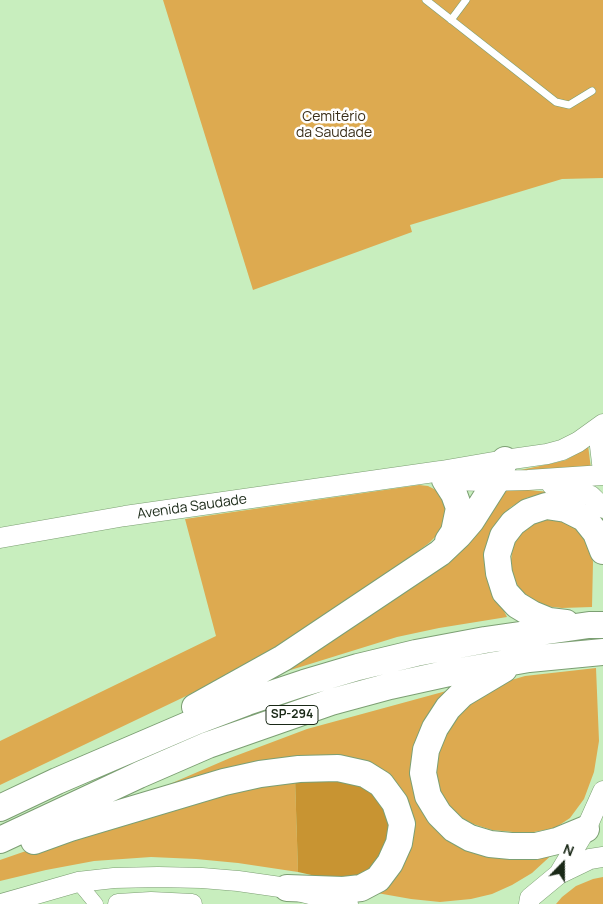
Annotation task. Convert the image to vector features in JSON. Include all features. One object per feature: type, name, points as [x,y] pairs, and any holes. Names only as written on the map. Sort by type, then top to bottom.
[{"type":"highway","points":[[56,781],[211,699],[283,658],[440,553],[459,536],[471,521],[501,470]]},
{"type":"highway","points":[[440,553],[454,532],[459,508],[454,494],[445,480]]},
{"type":"highway","points":[[596,625],[549,621],[517,605],[505,592],[499,573],[497,555],[503,536],[513,523],[528,512],[546,506],[566,509],[584,518],[596,533],[603,551]]},
{"type":"highway","name":"SP-294","points":[[0,808],[56,781],[189,725],[247,702],[304,683],[416,653],[485,640],[596,625]]},
{"type":"highway","name":"SP-294","points":[[0,840],[208,745],[331,702],[449,673],[529,659],[603,652]]},
{"type":"highway","points":[[529,659],[500,670],[485,679],[462,694],[448,708],[435,728],[426,750],[423,773],[428,796],[439,814],[454,829],[470,838],[490,844],[536,846],[557,841],[586,829]]},
{"type":"highway","points":[[0,853],[70,828],[224,782],[260,774],[299,769],[338,768],[365,774],[381,784],[395,803],[402,824],[399,843],[390,863],[378,879],[361,888],[343,890],[287,888]]},
{"type":"main road","points":[[385,480],[445,480],[501,470],[562,450],[578,442],[602,425]]},
{"type":"main road","points":[[528,480],[603,473],[600,446],[602,425]]},
{"type":"main road","points":[[385,480],[441,472],[501,470],[528,480],[591,496],[603,508]]},
{"type":"main road","name":"Avenida Saudade","points":[[0,538],[125,516],[385,480]]},
{"type":"main road","points":[[559,874],[586,829],[603,791]]},
{"type":"main road","points":[[525,902],[559,874],[590,859],[603,857]]},
{"type":"main road","points":[[1,904],[78,882],[114,878],[158,877],[238,881],[287,888],[348,904]]},
{"type":"main road","points":[[118,904],[151,902],[192,904]]},
{"type":"street","points":[[78,882],[96,904]]},
{"type":"lane","points":[[426,0],[556,102],[569,105],[592,91]]},
{"type":"lane","points":[[451,20],[466,0]]},
{"type":"green space","name":"Cemitério da Saudade","points":[[163,0],[603,0],[603,178],[562,179],[410,225],[412,232],[253,290]]},
{"type":"green space","points":[[588,445],[591,469],[516,471],[566,460]]},
{"type":"green space","points":[[419,485],[428,486],[438,491],[445,498],[447,520],[440,532],[429,543],[378,581],[233,673],[0,785],[0,741],[216,636],[185,519]]},
{"type":"green space","points":[[507,488],[560,493],[526,498],[511,507],[498,520],[491,535],[493,589],[507,617],[397,637],[268,677],[327,644],[448,563]]},
{"type":"green space","points":[[543,519],[573,521],[590,544],[593,562],[592,607],[562,608],[544,606],[523,594],[516,583],[512,572],[511,560],[513,547],[520,533]]},
{"type":"green space","points":[[596,668],[599,741],[594,772],[584,799],[570,818],[555,828],[534,832],[492,830],[473,824],[455,814],[441,800],[434,784],[433,753],[460,708],[508,681],[525,676]]},
{"type":"green space","points":[[450,690],[435,705],[433,820],[556,851],[532,873],[492,894],[471,899],[440,902],[377,893],[383,771],[149,793],[230,758],[307,729]]},
{"type":"green space","points":[[295,778],[298,872],[238,863],[151,857],[94,861],[0,881],[0,860],[129,819]]},
{"type":"green space","points":[[603,877],[603,904],[556,904],[576,886]]},
{"type":"shaded area","points":[[327,776],[372,788],[392,816],[382,861],[351,881],[329,879],[298,872],[295,778]]}]
